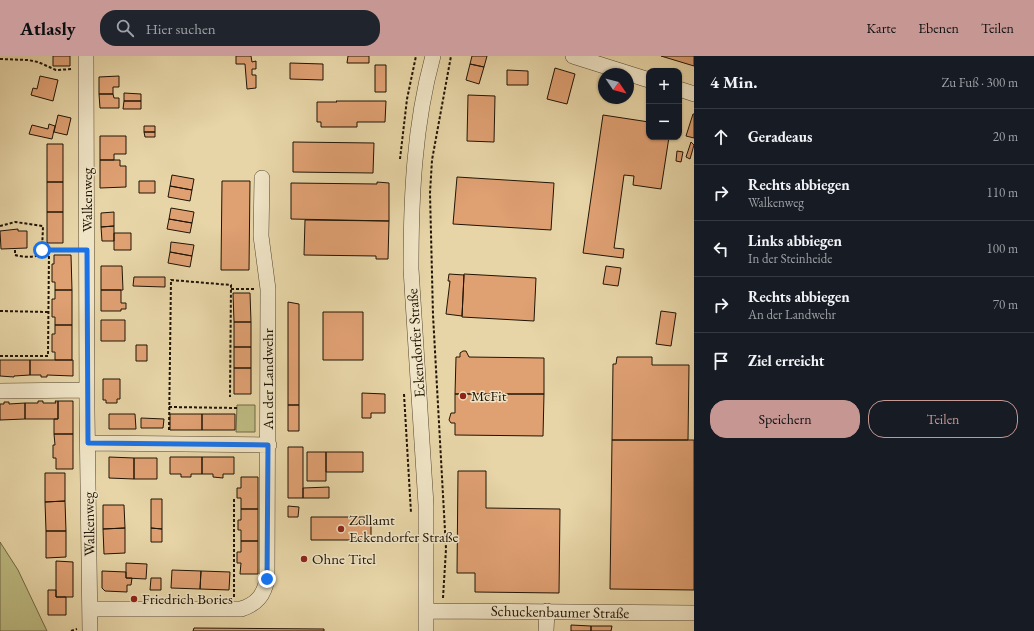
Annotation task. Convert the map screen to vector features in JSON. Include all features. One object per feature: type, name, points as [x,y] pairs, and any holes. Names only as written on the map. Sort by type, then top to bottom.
[{"type":"street","name":"Eckendorfer Straße","points":[[426,631],[434,611],[411,269],[411,231],[414,173],[423,92],[433,56]]},
{"type":"street","points":[[573,56],[646,79]]},
{"type":"street","name":"Walkenweg","points":[[86,63],[87,390],[90,631]]},
{"type":"street","points":[[682,90],[694,94]]},
{"type":"street","name":"An der Landwehr","points":[[90,609],[241,609],[254,604],[259,599],[265,586],[268,445],[268,289],[261,236],[262,178]]},
{"type":"street","points":[[0,391],[87,390]]},
{"type":"street","points":[[88,443],[268,445]]},
{"type":"street","name":"Schuckenbaumer Straße","points":[[434,611],[694,613]]},
{"type":"street","points":[[546,631],[547,611]]},
{"type":"path","points":[[434,611],[446,549],[433,315],[430,193],[432,160],[451,56]]},
{"type":"path","points":[[0,59],[38,62],[56,70],[86,63]]},
{"type":"path","points":[[0,226],[15,222],[43,226],[42,250],[87,250]]},
{"type":"path","points":[[15,250],[15,255],[31,257],[44,254],[49,250]]},
{"type":"path","points":[[0,356],[48,356],[49,250]]},
{"type":"path","points":[[168,443],[171,280],[231,285],[230,397]]},
{"type":"path","points":[[231,289],[268,289]]},
{"type":"path","points":[[0,311],[48,312]]},
{"type":"path","points":[[169,407],[237,408]]},
{"type":"path","points":[[234,498],[234,609]]},
{"type":"shaded area","points":[[237,405],[255,405],[255,432],[236,432]]},
{"type":"shaded area","points":[[0,542],[18,570],[47,631],[0,631]]},
{"type":"building","points":[[53,56],[70,56],[70,66],[53,66]]},
{"type":"building","points":[[236,56],[251,56],[252,62],[256,61],[256,69],[252,69],[252,75],[256,75],[256,88],[247,89],[245,64],[236,64]]},
{"type":"building","points":[[348,56],[369,56],[369,63],[347,63]]},
{"type":"building","points":[[472,56],[487,56],[484,67],[470,64]]},
{"type":"building","points":[[661,56],[694,56],[694,66]]},
{"type":"building","points":[[290,63],[323,64],[323,80],[290,79]]},
{"type":"building","points":[[470,64],[484,67],[479,84],[466,80]]},
{"type":"building","points":[[375,65],[386,65],[386,92],[375,92]]},
{"type":"building","points":[[555,68],[575,74],[567,104],[547,99]]},
{"type":"building","points":[[507,70],[528,71],[528,85],[507,85]]},
{"type":"building","points":[[40,76],[58,80],[53,101],[31,95],[33,88],[37,89]]},
{"type":"building","points":[[119,76],[119,87],[113,87],[113,94],[99,94],[99,77]]},
{"type":"building","points":[[124,93],[141,94],[141,101],[124,101]]},
{"type":"building","points":[[99,94],[113,94],[114,98],[119,98],[119,108],[100,108]]},
{"type":"building","points":[[468,95],[495,96],[494,142],[467,141]]},
{"type":"building","points":[[124,101],[141,101],[141,109],[123,109]]},
{"type":"building","points":[[336,101],[386,101],[385,122],[357,122],[357,127],[321,127],[321,122],[317,122],[317,102],[337,102]]},
{"type":"building","points":[[694,114],[694,138],[686,136]]},
{"type":"building","points":[[58,115],[71,118],[67,135],[54,132]]},
{"type":"building","points":[[603,115],[646,122],[646,140],[669,140],[661,189],[633,185],[634,176],[624,175],[614,248],[624,249],[623,258],[583,253]]},
{"type":"building","points":[[49,124],[55,126],[52,139],[29,134],[32,125],[48,129]]},
{"type":"building","points":[[144,126],[155,126],[155,132],[144,132]]},
{"type":"building","points":[[144,132],[155,132],[155,137],[145,137]]},
{"type":"building","points":[[100,136],[126,136],[126,154],[114,154],[114,160],[100,160]]},
{"type":"building","points":[[293,142],[374,143],[373,173],[293,172]]},
{"type":"building","points":[[691,142],[694,145],[690,159],[686,157]]},
{"type":"building","points":[[47,144],[63,144],[63,182],[47,182]]},
{"type":"building","points":[[677,151],[683,152],[681,162],[676,161]]},
{"type":"building","points":[[100,160],[120,160],[120,166],[126,166],[126,187],[100,188]]},
{"type":"building","points":[[172,175],[194,179],[192,190],[170,186]]},
{"type":"building","points":[[457,177],[554,183],[551,230],[453,224]]},
{"type":"building","points":[[139,181],[155,181],[155,193],[139,193]]},
{"type":"building","points":[[222,181],[250,181],[249,270],[221,270]]},
{"type":"building","points":[[47,182],[63,182],[63,212],[47,212]]},
{"type":"building","points":[[377,182],[389,183],[389,221],[291,219],[291,183],[377,184]]},
{"type":"building","points":[[170,186],[192,190],[190,201],[168,197]]},
{"type":"building","points":[[171,208],[194,212],[192,223],[169,219]]},
{"type":"building","points":[[47,212],[63,212],[63,243],[47,243]]},
{"type":"building","points":[[114,212],[114,226],[101,227],[101,213]]},
{"type":"building","points":[[169,219],[192,223],[190,233],[167,229]]},
{"type":"building","points":[[305,220],[389,221],[388,259],[376,259],[376,256],[304,255]]},
{"type":"building","points":[[114,226],[114,241],[102,241],[101,227]]},
{"type":"building","points":[[18,229],[18,231],[27,231],[27,248],[1,249],[0,231]]},
{"type":"building","points":[[114,233],[131,233],[131,250],[114,250]]},
{"type":"building","points":[[171,242],[194,245],[192,256],[170,252]]},
{"type":"building","points":[[170,252],[192,256],[190,267],[168,263]]},
{"type":"building","points":[[54,255],[71,255],[72,290],[55,290],[55,282],[52,282],[52,264],[54,264]]},
{"type":"building","points":[[101,266],[122,266],[123,290],[101,290]]},
{"type":"building","points":[[606,266],[621,268],[618,286],[603,284]]},
{"type":"building","points":[[449,274],[464,275],[462,316],[446,314],[450,281],[448,281]]},
{"type":"building","points":[[464,274],[536,278],[534,321],[462,317]]},
{"type":"building","points":[[134,277],[165,277],[165,287],[133,286]]},
{"type":"building","points":[[55,290],[72,290],[72,325],[55,325],[55,317],[52,317],[52,299],[55,299]]},
{"type":"building","points":[[101,290],[121,290],[121,303],[126,303],[126,309],[121,309],[121,311],[101,311]]},
{"type":"building","points":[[233,293],[250,293],[251,322],[234,322]]},
{"type":"building","points":[[288,302],[299,304],[299,405],[288,405]]},
{"type":"building","points":[[661,311],[676,313],[671,346],[656,344]]},
{"type":"building","points":[[323,312],[363,312],[363,360],[323,360]]},
{"type":"building","points":[[101,320],[125,320],[125,341],[101,341]]},
{"type":"building","points":[[234,322],[251,322],[251,347],[234,347]]},
{"type":"building","points":[[55,325],[72,325],[72,360],[55,360],[55,352],[52,352],[52,334],[55,334]]},
{"type":"building","points":[[136,345],[147,345],[147,361],[136,361]]},
{"type":"building","points":[[234,347],[251,347],[251,368],[234,368]]},
{"type":"building","points":[[466,351],[469,357],[544,358],[544,394],[455,394],[456,357],[460,357],[460,353]]},
{"type":"building","points":[[617,357],[652,357],[652,365],[689,365],[688,440],[612,440],[613,364],[616,364]]},
{"type":"building","points":[[0,360],[30,360],[30,375],[14,377],[0,376]]},
{"type":"building","points":[[30,360],[73,360],[73,376],[47,375],[47,377],[41,377],[41,375],[30,375]]},
{"type":"building","points":[[234,368],[251,368],[251,394],[234,394]]},
{"type":"building","points":[[103,379],[120,379],[120,399],[117,399],[117,403],[106,403],[106,400],[103,400]]},
{"type":"building","points":[[362,393],[385,394],[385,413],[371,413],[371,418],[362,418]]},
{"type":"building","points":[[455,394],[544,394],[543,436],[455,435],[455,423],[451,423],[449,420],[451,413],[455,413]]},
{"type":"building","points":[[38,401],[43,401],[43,403],[56,403],[55,401],[58,401],[58,419],[25,419],[25,403],[38,403]]},
{"type":"building","points":[[58,401],[73,401],[73,434],[54,434],[54,419],[58,419]]},
{"type":"building","points":[[4,402],[9,402],[9,404],[25,403],[25,419],[0,420],[0,404],[4,404]]},
{"type":"building","points":[[288,405],[299,405],[299,431],[288,431]]},
{"type":"building","points":[[109,414],[135,414],[136,429],[109,429]]},
{"type":"building","points":[[170,414],[202,414],[202,430],[170,430]]},
{"type":"building","points":[[202,414],[235,414],[235,430],[202,430]]},
{"type":"building","points":[[141,418],[164,419],[163,428],[141,428]]},
{"type":"building","points":[[54,434],[73,434],[73,469],[56,469],[56,458],[53,458],[53,445],[55,445]]},
{"type":"building","points":[[612,440],[694,440],[694,590],[610,589]]},
{"type":"building","points":[[288,447],[303,447],[303,498],[288,498]]},
{"type":"building","points":[[307,452],[326,452],[326,481],[307,481]]},
{"type":"building","points":[[326,452],[363,452],[363,472],[326,472]]},
{"type":"building","points":[[109,457],[134,458],[134,479],[109,478]]},
{"type":"building","points":[[170,457],[202,457],[202,474],[191,474],[191,477],[181,477],[181,474],[170,474]]},
{"type":"building","points":[[202,457],[234,457],[234,474],[223,474],[223,478],[213,477],[213,474],[202,474]]},
{"type":"building","points":[[134,458],[157,458],[157,479],[134,479]]},
{"type":"building","points":[[458,471],[486,471],[486,508],[560,509],[559,593],[475,592],[475,573],[457,573]]},
{"type":"building","points":[[45,473],[65,473],[65,501],[45,502]]},
{"type":"building","points":[[241,477],[258,477],[258,509],[241,509],[241,498],[237,498],[237,488],[241,488]]},
{"type":"building","points":[[329,487],[329,498],[303,498],[303,488]]},
{"type":"building","points":[[151,499],[162,499],[162,529],[151,528]]},
{"type":"building","points":[[65,501],[66,531],[46,531],[45,502]]},
{"type":"building","points":[[103,505],[124,505],[125,528],[103,529]]},
{"type":"building","points":[[288,506],[299,507],[298,517],[288,517]]},
{"type":"building","points":[[241,509],[258,509],[258,541],[241,541],[241,530],[238,530],[238,520],[241,520]]},
{"type":"building","name":"Zollamt Eckendorfer Straße","points":[[311,517],[371,517],[371,540],[311,540]]},
{"type":"building","points":[[125,528],[125,553],[104,554],[103,529]]},
{"type":"building","points":[[151,528],[162,529],[162,542],[151,542]]},
{"type":"building","points":[[46,531],[66,531],[66,557],[46,558]]},
{"type":"building","points":[[241,541],[258,541],[258,574],[240,574],[241,563],[237,563],[237,552],[241,552]]},
{"type":"building","points":[[56,561],[73,562],[73,597],[56,597]]},
{"type":"building","points":[[126,563],[147,564],[146,579],[126,578]]},
{"type":"building","points":[[172,570],[201,571],[200,589],[171,588]]},
{"type":"building","points":[[102,571],[126,572],[126,578],[132,578],[131,585],[127,585],[127,592],[105,591],[102,588]]},
{"type":"building","points":[[201,571],[230,572],[229,590],[200,589]]},
{"type":"building","points":[[151,578],[161,578],[161,590],[150,590]]},
{"type":"building","points":[[48,590],[56,590],[56,597],[66,597],[66,615],[48,615]]},
{"type":"building","points":[[571,625],[591,626],[591,631],[571,631]]},
{"type":"building","points":[[591,626],[612,626],[611,631],[591,631]]},
{"type":"building","points":[[194,628],[324,629],[324,631],[193,631]]},
{"type":"place","name":"McFit","points":[[463,396]]},
{"type":"place","name":"Zollamt Eckendorfer Straße","points":[[341,529]]},
{"type":"place","name":"Ohne Titel","points":[[304,559]]},
{"type":"place","name":"Friedrich Bories","points":[[134,599]]},
{"type":"route","points":[[42,250],[87,250],[88,443],[268,445],[267,579]]}]
